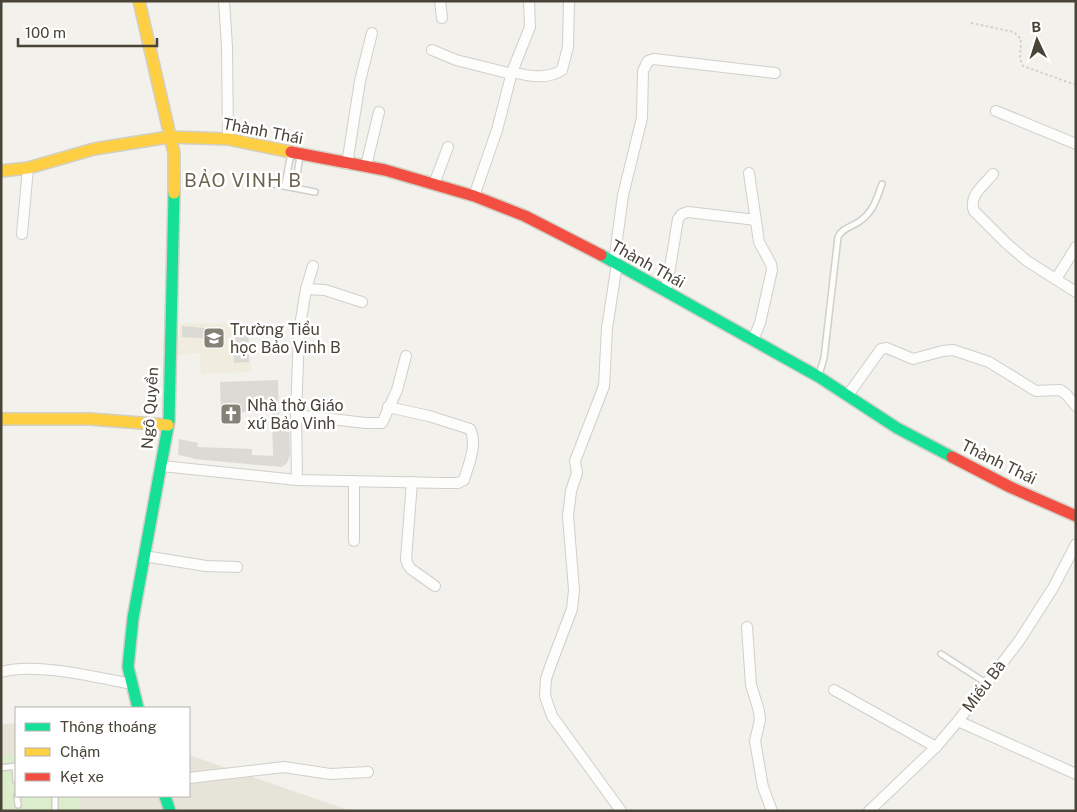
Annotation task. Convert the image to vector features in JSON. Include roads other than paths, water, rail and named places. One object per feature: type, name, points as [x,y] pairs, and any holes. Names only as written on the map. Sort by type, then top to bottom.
[{"type":"street","name":"Ngô Quyền","points":[[138,707],[130,684],[128,667],[129,649],[168,425],[174,182],[174,153],[139,1]]},
{"type":"street","points":[[224,1],[227,48],[228,139]]},
{"type":"street","points":[[440,1],[442,18]]},
{"type":"street","points":[[474,196],[497,130],[512,73],[530,27],[529,1]]},
{"type":"street","points":[[432,50],[456,60],[512,73],[552,76],[562,70],[568,47],[569,1]]},
{"type":"street","points":[[347,164],[360,81],[372,33]]},
{"type":"street","points":[[621,811],[552,716],[545,696],[546,679],[572,608],[574,590],[568,516],[569,505],[577,473],[576,461],[604,386],[607,328],[623,195],[642,118],[643,71],[648,61],[654,59],[776,74]]},
{"type":"street","points":[[996,111],[1076,144]]},
{"type":"street","points":[[366,166],[379,112]]},
{"type":"street","name":"Thành Thái","points":[[1,171],[28,168],[94,149],[169,137],[228,139],[347,164],[366,166],[412,177],[474,196],[525,216],[616,263],[819,377],[897,428],[1010,487],[1076,516]]},
{"type":"street","points":[[434,184],[448,147]]},
{"type":"street","points":[[22,234],[28,168]]},
{"type":"street","points":[[749,172],[759,242],[771,264],[772,270],[760,323],[753,340]]},
{"type":"street","points":[[992,174],[972,199],[974,211],[1020,255],[1076,292]]},
{"type":"street","points":[[666,292],[678,219],[682,214],[688,212],[756,220]]},
{"type":"street","points":[[1056,279],[1076,247]]},
{"type":"street","points":[[297,480],[296,415],[300,332],[306,290],[313,266]]},
{"type":"street","points":[[306,290],[325,290],[362,302]]},
{"type":"street","points":[[848,396],[881,350],[887,348],[913,359],[953,350],[989,362],[1036,391],[1060,390],[1076,406]]},
{"type":"street","points":[[296,415],[379,424],[383,421],[397,390],[406,356]]},
{"type":"street","points":[[162,466],[297,480],[461,482],[464,480],[471,455],[473,435],[470,429],[429,416],[388,407]]},
{"type":"street","points":[[1,419],[90,419],[168,425]]},
{"type":"street","points":[[354,480],[354,541]]},
{"type":"street","points":[[412,482],[406,559],[411,569],[435,586]]},
{"type":"street","name":"Miếu Bà","points":[[869,811],[936,747],[958,720],[1024,633],[1053,588],[1076,544]]},
{"type":"street","points":[[144,556],[206,566],[237,567]]},
{"type":"street","points":[[747,628],[751,685],[760,720],[755,741],[760,772],[772,811]]},
{"type":"street","points":[[1,672],[20,668],[34,669],[89,676],[130,684]]},
{"type":"street","points":[[834,690],[936,747]]},
{"type":"street","points":[[958,720],[1076,774]]},
{"type":"street","points":[[190,778],[284,767],[330,774],[368,772]]},
{"type":"street","points":[[165,797],[170,811]]},
{"type":"lane","points":[[285,186],[296,154]]},
{"type":"lane","points":[[295,187],[296,154]]},
{"type":"lane","points":[[263,182],[315,192]]},
{"type":"lane","points":[[819,377],[824,358],[838,237],[840,232],[860,221],[867,214],[874,205],[882,184]]},
{"type":"lane","points":[[941,654],[986,683]]},
{"type":"lane","points":[[1,768],[15,766]]},
{"type":"lane","points":[[17,797],[18,805]]},
{"type":"lane","points":[[54,811],[55,797]]},
{"type":"place","name":"Trường Tiểu học Bảo Vinh B","points":[[214,338]]},
{"type":"place","name":"Nhà thờ Giáo xứ Bảo Vinh","points":[[231,414]]},
{"type":"district","name":"BẢO VINH B","points":[[243,180]]}]
